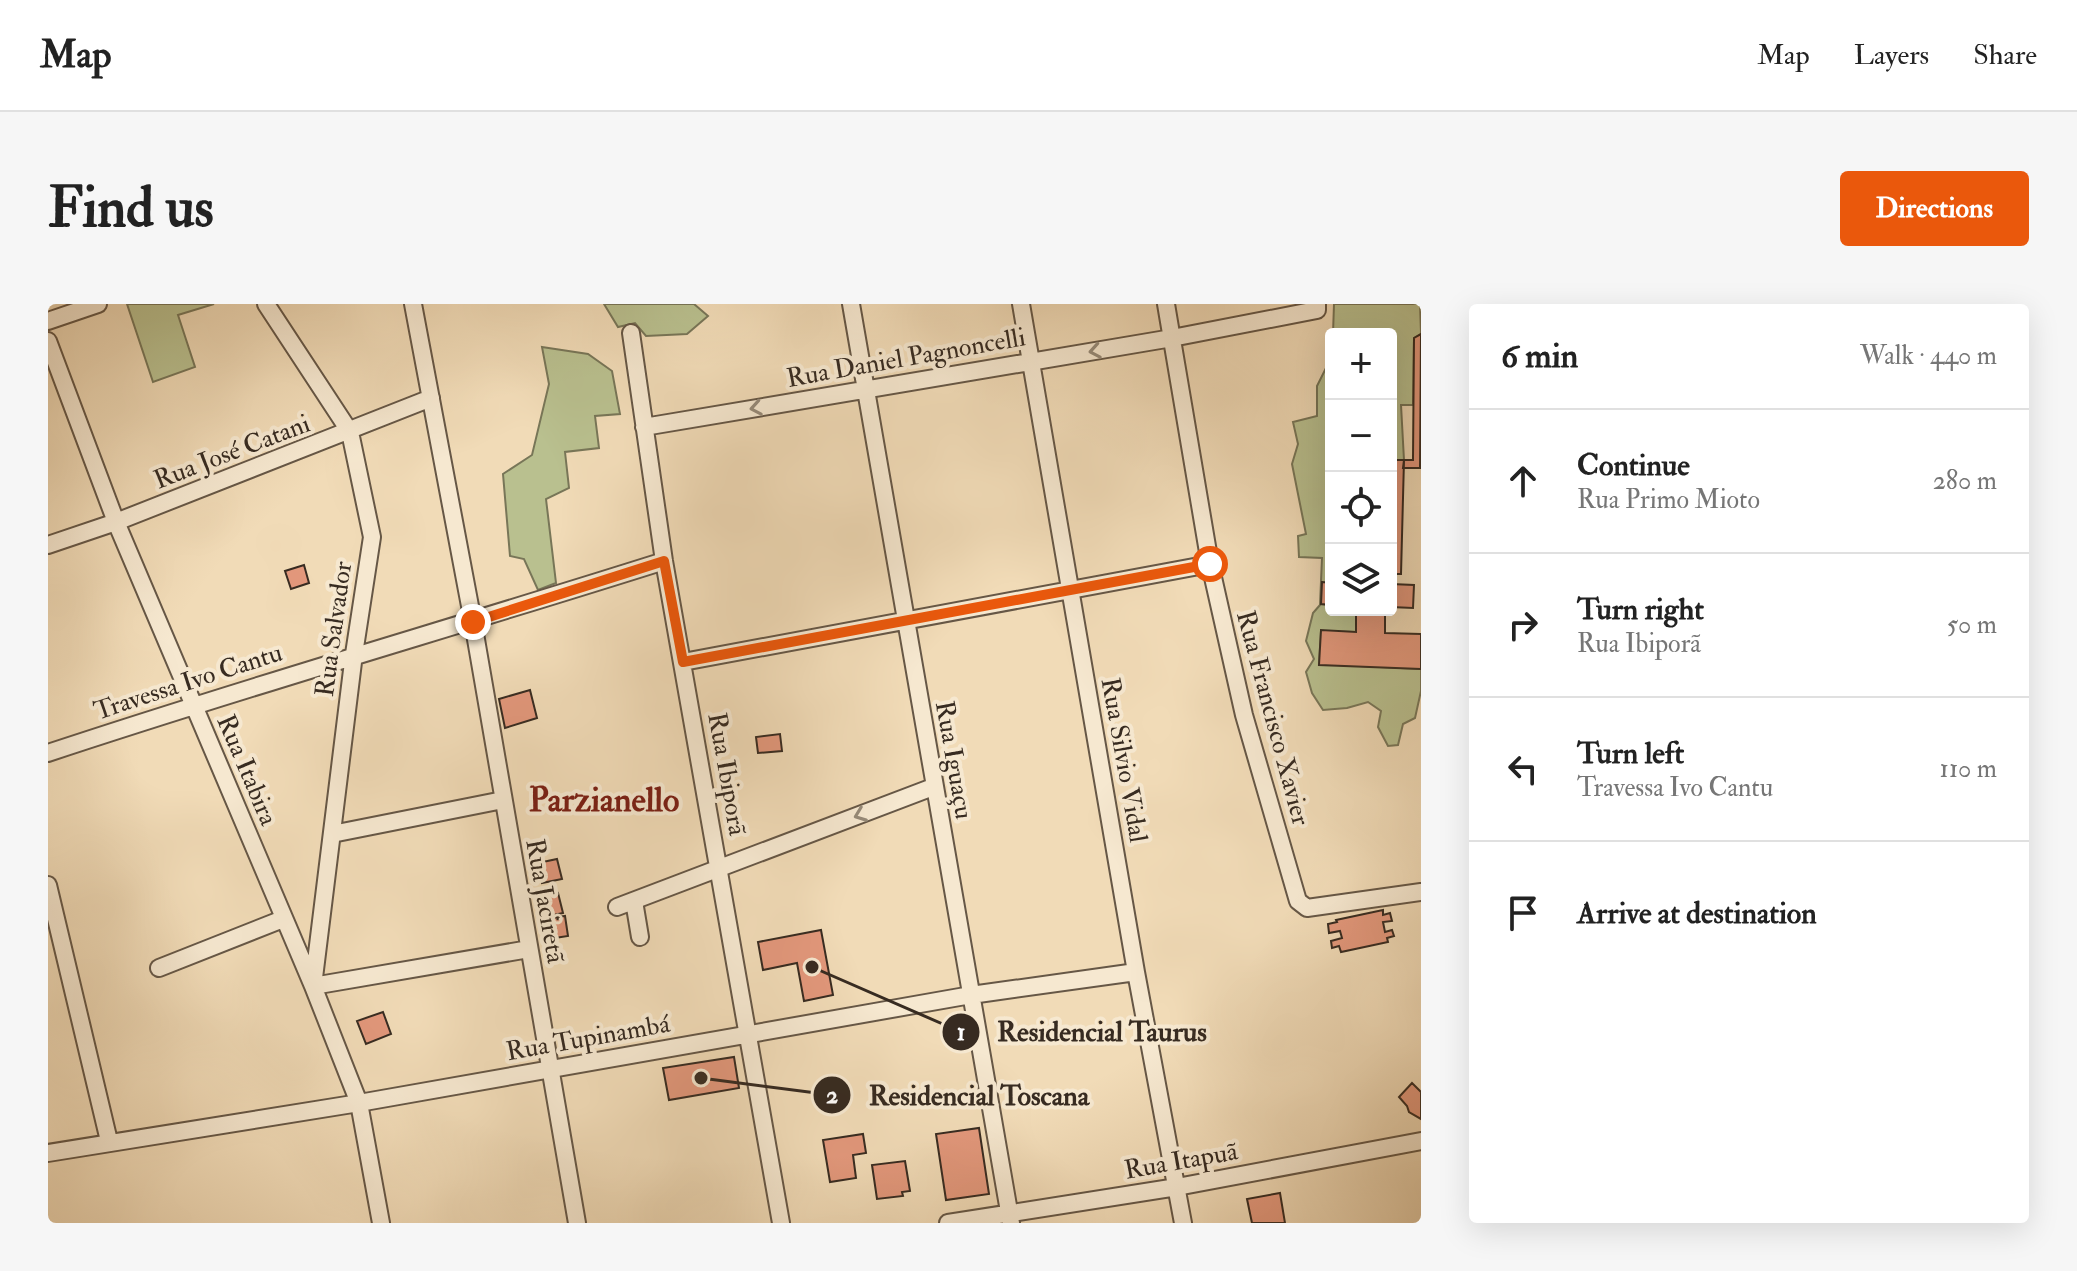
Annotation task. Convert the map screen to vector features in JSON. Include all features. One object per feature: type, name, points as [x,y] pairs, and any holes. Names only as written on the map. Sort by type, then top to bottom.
[{"type":"street","points":[[48,321],[98,304]]},
{"type":"street","name":"Rua Salvador","points":[[266,304],[350,432],[372,537],[354,654],[313,986]]},
{"type":"street","name":"Rua Jaciretã","points":[[413,304],[473,622],[577,1223]]},
{"type":"street","name":"Rua Iguaçu","points":[[851,304],[1010,1218]]},
{"type":"street","name":"Rua Silvio Vidal","points":[[1021,304],[1136,972],[1183,1223]]},
{"type":"street","name":"Rua Francisco Xavier","points":[[1166,304],[1210,564],[1244,715],[1298,901],[1307,908],[1421,892]]},
{"type":"street","name":"Rua Daniel Pagnoncelli","points":[[644,427],[1172,338],[1317,307]]},
{"type":"street","name":"Rua Ibiporã","points":[[631,333],[664,561],[781,1223]]},
{"type":"street","name":"Rua Itabira","points":[[48,341],[116,522],[313,986],[359,1103],[381,1223]]},
{"type":"street","name":"Rua José Catani","points":[[48,545],[116,522],[431,398]]},
{"type":"street","name":"Travessa Ivo Cantu","points":[[48,753],[193,704],[354,654],[473,622],[664,561]]},
{"type":"street","points":[[683,662],[1210,564]]},
{"type":"street","points":[[617,907],[933,787]]},
{"type":"street","points":[[332,834],[503,800]]},
{"type":"street","points":[[48,885],[109,1141]]},
{"type":"street","points":[[634,901],[640,937]]},
{"type":"street","points":[[159,968],[283,919]]},
{"type":"street","points":[[313,986],[529,949]]},
{"type":"street","name":"Rua Tupinambá","points":[[48,1153],[359,1103],[971,995],[1136,972]]},
{"type":"street","name":"Rua Itapuã","points":[[948,1223],[1010,1218],[1421,1141]]},
{"type":"green space","points":[[127,304],[214,304],[178,315],[195,367],[153,382]]},
{"type":"green space","points":[[604,304],[694,304],[708,316],[687,334],[646,336],[635,323],[618,327]]},
{"type":"green space","points":[[1334,304],[1420,304],[1421,334],[1414,338],[1413,405],[1401,405],[1404,460],[1397,460],[1397,328],[1333,328]]},
{"type":"green space","points":[[542,347],[588,354],[612,371],[620,414],[595,416],[599,448],[565,452],[569,488],[546,499],[556,583],[538,590],[524,559],[510,556],[503,474],[532,455],[549,384]]},
{"type":"green space","points":[[1325,370],[1325,583],[1322,583],[1321,604],[1325,604],[1325,616],[1356,616],[1356,632],[1321,631],[1319,664],[1421,669],[1421,691],[1415,718],[1403,724],[1398,745],[1388,746],[1378,727],[1381,711],[1368,702],[1323,710],[1312,693],[1306,672],[1314,659],[1306,641],[1313,613],[1320,605],[1322,558],[1299,557],[1298,536],[1306,534],[1292,464],[1298,444],[1293,422],[1317,416],[1317,386]]},
{"type":"building","points":[[1421,334],[1420,468],[1403,468],[1404,460],[1413,460],[1414,338]]},
{"type":"building","points":[[1397,460],[1404,460],[1401,574],[1397,574]]},
{"type":"building","points":[[304,565],[309,583],[291,589],[285,571]]},
{"type":"building","points":[[1322,582],[1325,582],[1325,604],[1321,604]]},
{"type":"building","points":[[1397,584],[1414,585],[1413,608],[1397,607]]},
{"type":"building","points":[[1356,616],[1385,616],[1385,633],[1421,634],[1421,669],[1319,665],[1321,630],[1356,632]]},
{"type":"building","points":[[530,690],[537,718],[505,728],[499,699]]},
{"type":"building","points":[[780,734],[782,751],[758,753],[756,737]]},
{"type":"building","points":[[557,859],[562,879],[542,883],[538,863]]},
{"type":"building","points":[[558,893],[563,913],[544,917],[539,897]]},
{"type":"building","points":[[1383,910],[1383,915],[1390,913],[1392,921],[1383,922],[1385,932],[1392,930],[1394,936],[1387,938],[1388,942],[1341,952],[1339,946],[1332,948],[1331,941],[1342,938],[1340,931],[1329,933],[1328,924]]},
{"type":"building","points":[[565,916],[568,936],[548,939],[545,919]]},
{"type":"building","points":[[821,930],[833,995],[804,1001],[797,963],[763,970],[758,942]]},
{"type":"building","points":[[383,1012],[391,1034],[366,1044],[357,1021]]},
{"type":"building","points":[[734,1057],[739,1088],[669,1100],[663,1068]]},
{"type":"building","points":[[1412,1083],[1421,1092],[1421,1119],[1409,1112],[1399,1097]]},
{"type":"building","points":[[979,1128],[989,1194],[946,1200],[936,1134]]},
{"type":"building","points":[[863,1134],[866,1153],[853,1155],[856,1178],[830,1182],[823,1140]]},
{"type":"building","points":[[905,1161],[910,1191],[902,1192],[903,1196],[877,1199],[872,1165]]},
{"type":"building","points":[[1280,1193],[1285,1223],[1252,1223],[1247,1199]]},
{"type":"place","name":"Residencial Taurus","points":[[812,967]]},
{"type":"place","name":"Residencial Toscana","points":[[701,1078]]},
{"type":"district","name":"Parzianello","points":[[604,800]]},
{"type":"route","points":[[473,622],[664,561],[683,662],[1210,564]]}]
